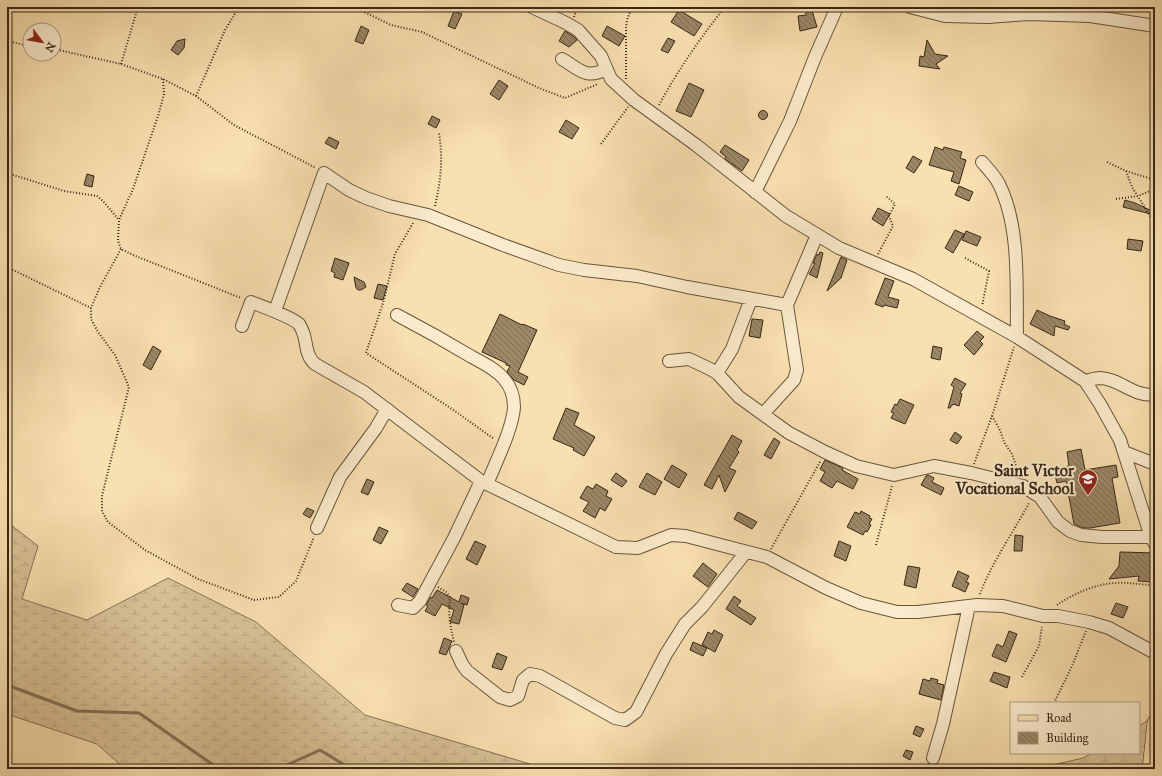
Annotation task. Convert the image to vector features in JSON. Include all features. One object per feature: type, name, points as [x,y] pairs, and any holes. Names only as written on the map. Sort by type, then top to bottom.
[{"type":"main road","points":[[1150,769],[1155,722]]},
{"type":"street","points":[[532,7],[578,30],[599,52],[608,74],[630,97],[696,145],[786,216],[839,248],[913,279],[1017,337],[1085,381],[1120,440],[1153,541],[1081,535],[1070,531],[1058,522],[1040,498],[1023,486],[971,473],[934,466],[894,475],[856,466],[789,433],[739,397],[717,374],[698,362],[689,359],[669,361]]},
{"type":"street","points":[[755,192],[790,121],[815,56],[837,7]]},
{"type":"street","points":[[910,7],[945,16],[988,17],[1028,14],[1090,16],[1155,26]]},
{"type":"street","points":[[562,59],[589,75],[608,74]]},
{"type":"street","points":[[982,162],[998,182],[1007,204],[1015,248],[1017,337]]},
{"type":"street","points":[[275,311],[324,173],[349,190],[366,198],[389,206],[432,217],[503,246],[559,265],[584,270],[637,276],[787,305]]},
{"type":"street","points":[[763,414],[794,380],[797,370],[787,305],[817,235]]},
{"type":"street","points":[[717,374],[732,349],[752,299]]},
{"type":"street","points":[[242,326],[251,302],[275,311],[299,324],[304,333],[308,354],[310,359],[315,364],[364,392],[484,483],[616,547],[638,548],[671,535],[686,536],[767,556],[826,588],[861,603],[897,612],[918,612],[973,606],[1003,606],[1043,616],[1058,616],[1089,622],[1109,628],[1155,653]]},
{"type":"street","points":[[397,315],[435,335],[489,367],[504,379],[513,393],[514,408],[503,446],[417,606],[413,608],[398,605]]},
{"type":"street","points":[[1085,381],[1106,378],[1139,394],[1155,395]]},
{"type":"street","points":[[317,528],[340,477],[372,434],[387,409]]},
{"type":"street","points":[[1124,452],[1155,464]]},
{"type":"street","points":[[456,651],[467,671],[500,698],[510,700],[518,696],[523,680],[530,674],[540,676],[615,718],[625,720],[636,712],[666,654],[682,628],[702,607],[746,552]]},
{"type":"street","points":[[933,758],[973,606]]},
{"type":"path","points":[[121,64],[138,7]]},
{"type":"path","points":[[196,96],[225,30],[239,7]]},
{"type":"path","points":[[354,7],[391,25],[422,32],[539,88],[565,98],[608,74]]},
{"type":"path","points":[[601,144],[630,97],[625,65],[626,28],[628,16],[632,7]]},
{"type":"path","points":[[654,115],[673,80],[725,7]]},
{"type":"path","points":[[7,41],[22,44]]},
{"type":"path","points":[[62,51],[121,64],[163,79],[196,96],[234,125],[324,173]]},
{"type":"path","points":[[163,79],[164,94],[156,123],[133,189],[119,220],[118,241],[121,249],[251,302]]},
{"type":"path","points":[[432,217],[440,185],[442,152],[439,133]]},
{"type":"path","points":[[1107,162],[1126,171],[1155,180]]},
{"type":"path","points":[[1126,171],[1132,187],[1155,224]]},
{"type":"path","points":[[7,173],[64,191],[97,196],[119,220]]},
{"type":"path","points":[[1116,199],[1138,196],[1155,189]]},
{"type":"path","points":[[873,262],[893,226],[889,216],[895,204],[886,196]]},
{"type":"path","points":[[418,213],[396,254],[384,300],[366,353],[452,409],[503,446]]},
{"type":"path","points":[[121,249],[100,287],[91,308],[92,319],[98,332],[115,355],[129,386],[102,496],[102,511],[108,522],[145,550],[198,579],[254,600],[279,597],[296,581],[317,528]]},
{"type":"path","points":[[965,258],[989,271],[980,316]]},
{"type":"path","points":[[7,267],[91,308]]},
{"type":"path","points":[[971,473],[992,416],[1017,337]]},
{"type":"path","points":[[992,416],[1000,430],[1004,442],[1012,454],[1023,486]]},
{"type":"path","points":[[767,556],[825,452]]},
{"type":"path","points":[[876,545],[894,475]]},
{"type":"path","points":[[973,606],[1034,493]]},
{"type":"path","points":[[430,582],[446,592],[450,597],[450,625],[456,651]]},
{"type":"path","points":[[1022,677],[1039,646],[1043,616],[1066,599],[1102,584],[1115,583],[1155,585]]},
{"type":"path","points":[[1054,702],[1072,666],[1089,622]]},
{"type":"green space","points":[[7,522],[38,546],[22,599],[87,620],[168,578],[256,622],[365,715],[547,769],[125,769],[97,744],[7,714]]},
{"type":"green space","points":[[1155,716],[1155,769],[1035,769],[1083,758],[1090,754],[1140,754],[1140,725]]},
{"type":"building","points":[[806,7],[811,7],[817,27],[800,31],[798,16],[806,15]]},
{"type":"building","points":[[679,10],[702,24],[694,36],[671,22]]},
{"type":"building","points":[[454,11],[462,14],[455,29],[448,26]]},
{"type":"building","points":[[361,26],[369,30],[363,44],[355,41]]},
{"type":"building","points":[[607,26],[625,36],[619,46],[602,36]]},
{"type":"building","points":[[565,31],[577,40],[569,47],[559,41]]},
{"type":"building","points":[[668,38],[675,41],[668,53],[661,50]]},
{"type":"building","points":[[185,39],[184,48],[178,55],[171,50],[177,41]]},
{"type":"building","points":[[927,40],[935,54],[948,56],[936,64],[940,69],[919,66],[920,56],[924,57]]},
{"type":"building","points":[[499,80],[508,86],[499,100],[490,94]]},
{"type":"building","points":[[689,83],[704,90],[691,117],[676,111]]},
{"type":"building","points":[[761,111],[765,111],[767,115],[765,119],[761,119],[759,117],[759,113]]},
{"type":"building","points":[[432,116],[440,120],[436,128],[428,124]]},
{"type":"building","points":[[566,120],[579,128],[572,139],[559,132]]},
{"type":"building","points":[[329,137],[339,142],[336,149],[325,143]]},
{"type":"building","points":[[725,145],[749,160],[742,171],[725,159],[726,157],[720,152]]},
{"type":"building","points":[[935,147],[943,150],[944,147],[962,152],[960,158],[966,160],[959,184],[951,181],[954,172],[929,165]]},
{"type":"building","points":[[913,156],[922,161],[914,173],[906,168]]},
{"type":"building","points":[[87,174],[94,176],[92,187],[84,185]]},
{"type":"building","points":[[959,186],[973,192],[969,201],[955,195]]},
{"type":"building","points":[[1125,200],[1152,211],[1151,214],[1123,207]]},
{"type":"building","points":[[878,208],[890,214],[883,226],[872,219]]},
{"type":"building","points":[[955,230],[964,234],[953,253],[945,248]]},
{"type":"building","points":[[966,231],[981,237],[977,246],[962,240]]},
{"type":"building","points":[[1128,239],[1143,241],[1141,251],[1127,249]]},
{"type":"building","points":[[820,252],[823,253],[817,278],[809,274],[815,263],[813,263],[817,254],[819,255]]},
{"type":"building","points":[[841,257],[847,260],[841,278],[827,291]]},
{"type":"building","points":[[335,258],[349,263],[343,280],[334,277],[335,273],[331,271]]},
{"type":"building","points":[[354,277],[364,282],[366,287],[358,290],[356,288]]},
{"type":"building","points":[[885,278],[894,281],[888,297],[899,300],[897,308],[884,305],[883,307],[875,304]]},
{"type":"building","points":[[378,284],[387,286],[383,300],[374,298]]},
{"type":"building","points":[[1037,310],[1065,321],[1064,324],[1070,327],[1068,330],[1055,326],[1054,336],[1030,324]]},
{"type":"building","points":[[500,314],[522,325],[523,324],[537,330],[518,372],[528,377],[524,385],[514,380],[507,372],[510,366],[482,352]]},
{"type":"building","points":[[752,319],[763,320],[760,338],[749,336]]},
{"type":"building","points":[[977,331],[984,337],[980,341],[983,344],[974,355],[964,345]]},
{"type":"building","points":[[153,346],[161,351],[151,370],[143,365]]},
{"type":"building","points":[[933,346],[942,348],[940,360],[931,358]]},
{"type":"building","points":[[955,378],[966,384],[960,393],[962,394],[959,406],[953,404],[950,408],[948,408],[954,387],[951,385]]},
{"type":"building","points":[[900,399],[914,405],[905,424],[891,418],[894,413],[891,412],[895,404],[897,405]]},
{"type":"building","points":[[566,408],[579,413],[574,425],[595,437],[584,456],[573,450],[574,448],[553,439]]},
{"type":"building","points":[[955,432],[962,437],[957,444],[950,440]]},
{"type":"building","points":[[732,435],[742,441],[737,450],[739,452],[729,468],[736,471],[725,492],[719,475],[712,489],[704,485]]},
{"type":"building","points":[[774,438],[780,442],[771,459],[764,455]]},
{"type":"building","points":[[1081,449],[1085,470],[1116,465],[1118,477],[1112,478],[1120,523],[1090,528],[1083,528],[1074,524],[1066,481],[1057,483],[1054,470],[1069,466],[1067,452]]},
{"type":"building","points":[[825,460],[843,468],[842,470],[858,479],[853,489],[837,481],[832,488],[820,481],[825,472],[820,469]]},
{"type":"building","points":[[672,465],[687,474],[679,488],[664,479]]},
{"type":"building","points":[[616,473],[627,481],[622,487],[611,480]]},
{"type":"building","points":[[647,473],[662,482],[655,495],[639,487]]},
{"type":"building","points":[[928,475],[934,478],[932,482],[944,488],[941,495],[921,485]]},
{"type":"building","points":[[367,479],[374,482],[368,495],[361,492]]},
{"type":"building","points":[[596,484],[608,491],[606,496],[612,499],[605,511],[600,508],[595,518],[583,511],[589,502],[580,498],[587,486],[593,489]]},
{"type":"building","points":[[307,508],[314,511],[310,518],[303,514]]},
{"type":"building","points":[[861,511],[870,516],[869,518],[872,519],[869,524],[871,525],[867,532],[865,531],[863,535],[847,527],[855,512],[860,514]]},
{"type":"building","points":[[738,512],[757,522],[752,529],[734,519]]},
{"type":"building","points":[[379,527],[388,531],[381,544],[373,540]]},
{"type":"building","points":[[1015,535],[1023,536],[1022,551],[1014,551]]},
{"type":"building","points":[[475,541],[486,546],[477,565],[466,559]]},
{"type":"building","points":[[839,541],[851,546],[846,561],[834,556]]},
{"type":"building","points":[[1120,552],[1155,553],[1154,582],[1138,581],[1139,576],[1109,579],[1119,566]]},
{"type":"building","points":[[703,563],[717,574],[708,587],[693,576]]},
{"type":"building","points":[[908,566],[920,568],[916,588],[904,585]]},
{"type":"building","points":[[958,571],[969,576],[966,582],[969,583],[965,592],[952,586]]},
{"type":"building","points":[[407,583],[418,589],[413,597],[402,590]]},
{"type":"building","points":[[437,590],[459,602],[461,595],[469,598],[467,605],[461,603],[464,605],[459,624],[450,622],[454,610],[442,604],[435,616],[425,611],[428,606],[426,605]]},
{"type":"building","points":[[734,596],[741,601],[737,606],[756,618],[751,625],[726,609]]},
{"type":"building","points":[[1116,603],[1128,607],[1123,618],[1111,614]]},
{"type":"building","points":[[714,630],[723,635],[715,652],[702,645],[708,632],[712,634]]},
{"type":"building","points":[[1009,631],[1017,634],[1006,662],[992,656],[997,644],[1003,647]]},
{"type":"building","points":[[444,638],[452,641],[446,655],[439,653]]},
{"type":"building","points":[[693,642],[707,648],[703,656],[690,650]]},
{"type":"building","points":[[497,653],[507,657],[502,670],[492,667]]},
{"type":"building","points":[[994,672],[1010,677],[1007,688],[990,681]]},
{"type":"building","points":[[931,678],[938,680],[937,683],[944,685],[941,700],[919,694],[923,679],[930,681]]},
{"type":"building","points":[[916,726],[924,729],[920,737],[913,734]]},
{"type":"building","points":[[906,750],[913,752],[910,760],[903,756]]},
{"type":"waterway","points":[[7,685],[77,711],[139,713],[219,769]]},
{"type":"waterway","points":[[278,769],[320,750],[351,769]]},
{"type":"place","name":"Saint Victor Vocational School","points":[[1088,496]]}]
